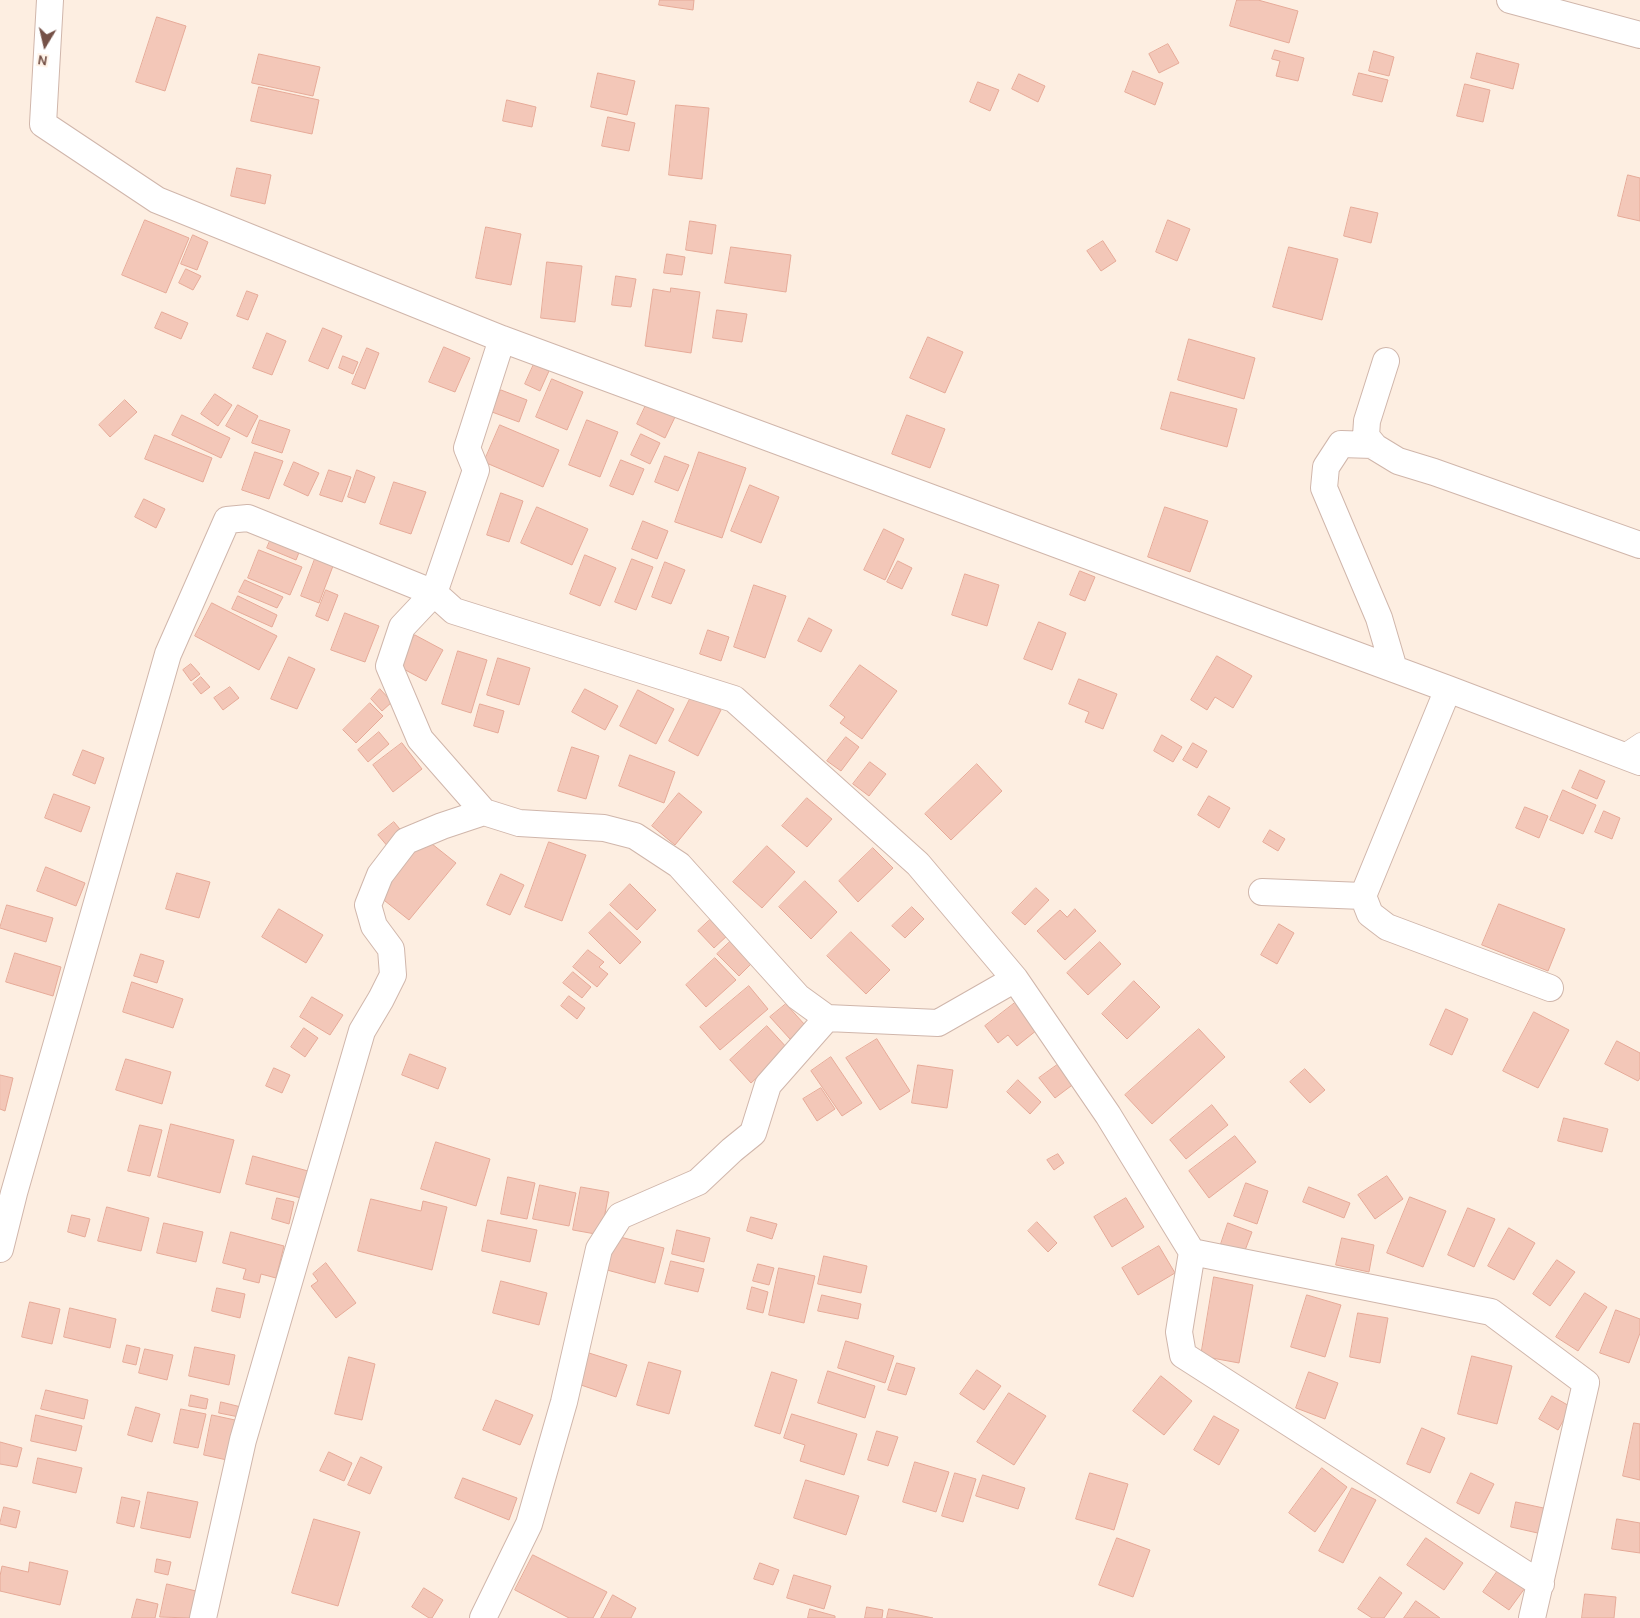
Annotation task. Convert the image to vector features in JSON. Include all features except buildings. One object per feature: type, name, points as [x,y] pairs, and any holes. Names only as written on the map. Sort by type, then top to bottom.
[{"type":"street","points":[[50,0],[43,124],[157,200],[502,339],[1448,689],[1633,752]]},
{"type":"street","points":[[1510,0],[1640,35]]},
{"type":"street","points":[[502,339],[468,448],[476,470],[434,593],[402,626],[389,666],[420,739],[484,812],[519,823],[604,828],[635,836],[679,865],[798,997],[827,1018],[938,1023],[1015,979]]},
{"type":"street","points":[[1386,361],[1367,421],[1366,436],[1373,444],[1398,460],[1640,544]]},
{"type":"street","points":[[1373,444],[1341,444],[1326,466],[1324,488],[1379,618],[1394,669]]},
{"type":"street","points":[[0,1249],[16,1184],[168,654],[227,520],[248,518],[434,593],[454,611],[734,699],[918,864],[1015,979],[1108,1115],[1192,1252],[1179,1332],[1184,1355],[1541,1584]]},
{"type":"street","points":[[1448,689],[1363,896],[1370,914],[1387,927],[1550,988]]},
{"type":"street","points":[[202,1618],[243,1440],[362,1031],[393,975],[391,949],[374,926],[368,905],[380,875],[406,842],[442,826],[484,812]]},
{"type":"street","points":[[1262,892],[1363,896]]},
{"type":"street","points":[[483,1618],[529,1524],[564,1402],[599,1250],[620,1216],[698,1182],[753,1133],[768,1085],[827,1018]]},
{"type":"street","points":[[1192,1252],[1491,1312],[1586,1383],[1532,1618]]}]
